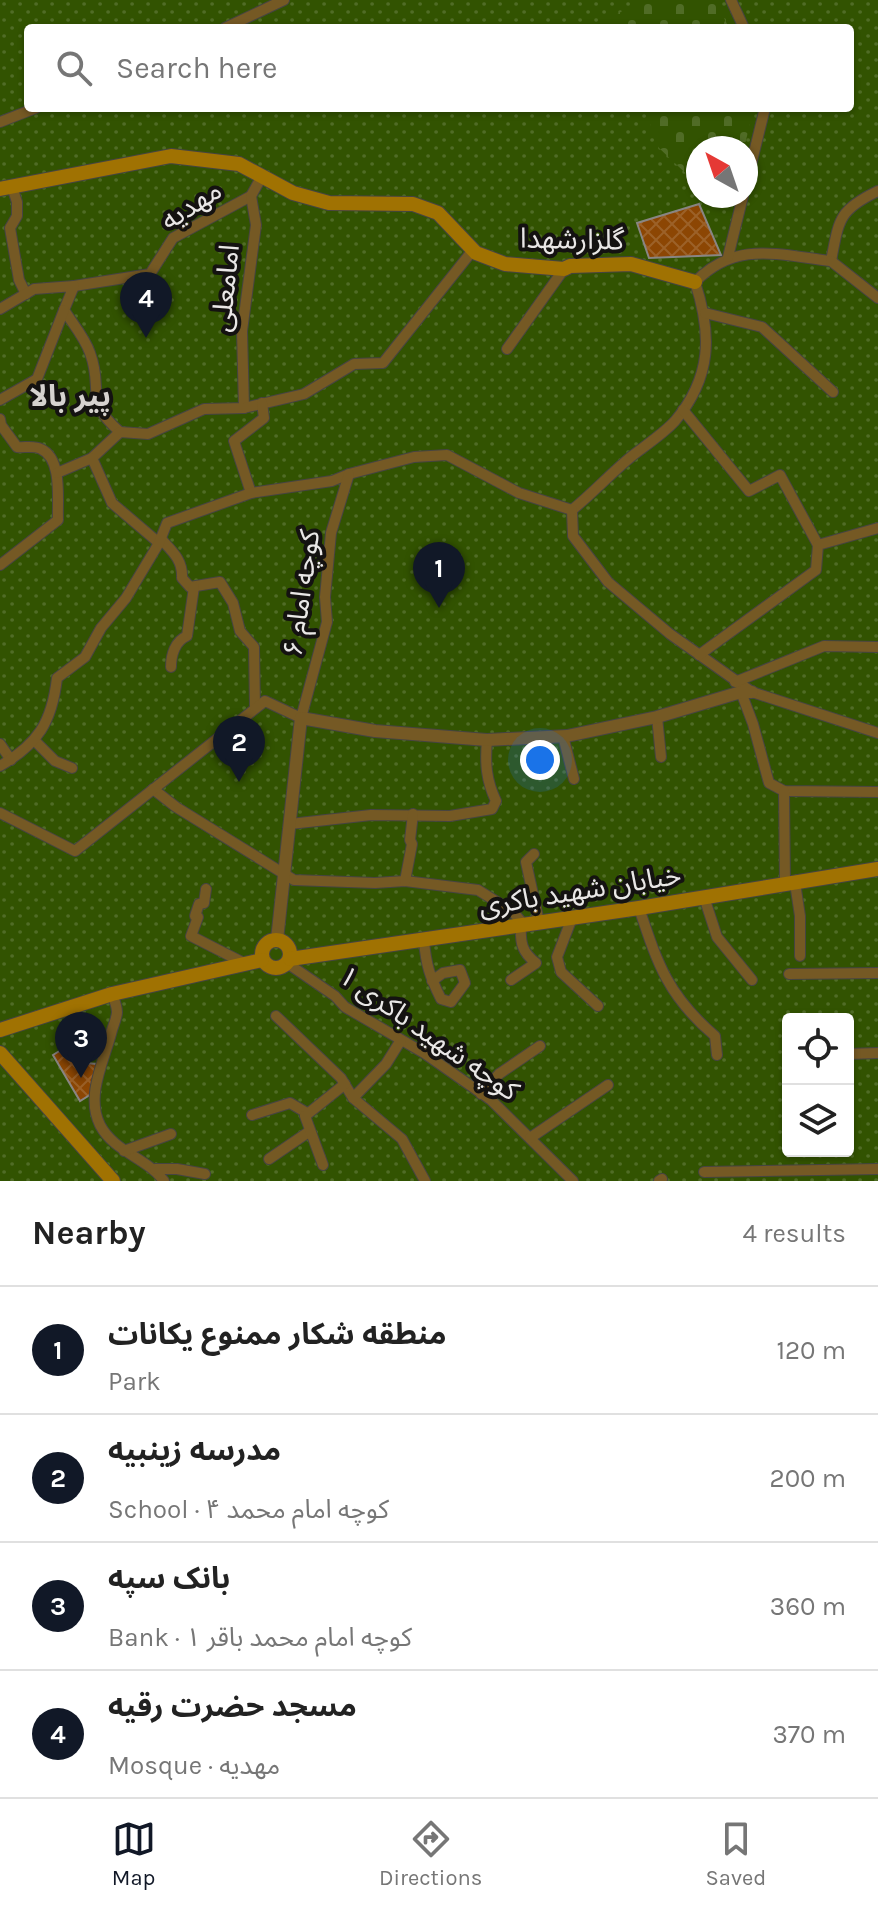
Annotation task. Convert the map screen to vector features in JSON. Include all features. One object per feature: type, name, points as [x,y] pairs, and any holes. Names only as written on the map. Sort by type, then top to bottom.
[{"type":"main road","name":"گلزارشهدا","points":[[6,188],[171,156],[239,164],[293,193],[329,203],[413,204],[438,213],[473,250],[505,264],[564,269],[570,266],[631,264],[695,282]]},
{"type":"main road","name":"خیابان شهید باکری","points":[[288,961],[878,869]]},
{"type":"main road","points":[[0,1030],[112,994],[255,962],[274,969],[281,968],[288,961],[288,946],[277,940],[266,943],[255,962]]},
{"type":"main road","points":[[0,1053],[113,1181]]},
{"type":"street","points":[[233,24],[284,0]]},
{"type":"street","points":[[731,0],[742,24]]},
{"type":"street","points":[[0,122],[26,112]]},
{"type":"street","points":[[758,136],[764,112]]},
{"type":"street","points":[[251,196],[262,176]]},
{"type":"street","points":[[6,188],[17,202],[17,216],[10,228],[19,280],[26,294]]},
{"type":"street","points":[[831,261],[839,218],[860,199],[878,191]]},
{"type":"street","name":"مهدیه","points":[[0,309],[34,289],[150,274],[173,238],[251,196]]},
{"type":"street","name":"امامعلی","points":[[244,408],[242,331],[256,225],[251,196]]},
{"type":"street","points":[[728,257],[740,208]]},
{"type":"street","points":[[64,310],[89,349],[98,407],[120,432],[148,434],[204,409],[244,408],[304,394],[354,364],[383,363],[473,250]]},
{"type":"street","points":[[878,298],[831,261],[759,253],[728,257],[709,267],[695,282],[705,313],[708,345],[697,390],[673,423],[572,510],[573,536],[608,582],[743,689],[878,733]]},
{"type":"street","points":[[507,349],[564,269]]},
{"type":"street","points":[[0,400],[37,379],[74,286]]},
{"type":"street","points":[[705,313],[762,327],[833,392]]},
{"type":"street","points":[[251,493],[234,441],[264,418],[262,403]]},
{"type":"street","points":[[683,410],[749,491],[780,475],[818,545],[816,570],[699,655]]},
{"type":"street","points":[[0,419],[0,426],[17,447],[38,447],[46,451],[57,473],[58,520],[0,565]]},
{"type":"street","points":[[57,473],[92,458],[120,432]]},
{"type":"street","points":[[0,766],[35,741],[53,708],[57,678],[85,657],[101,628],[126,598],[160,541],[167,523],[251,493],[332,481],[414,457],[447,455],[519,493],[572,510]]},
{"type":"street","points":[[92,458],[112,503],[179,559],[182,578],[190,587],[220,582],[233,603],[240,631],[254,647],[255,708]]},
{"type":"street","name":"کوچه امام ۶","points":[[301,718],[327,622],[325,597],[331,533],[349,474]]},
{"type":"street","points":[[818,545],[878,528]]},
{"type":"street","points":[[171,667],[171,655],[183,637],[187,636],[194,587]]},
{"type":"street","points":[[0,813],[75,851],[265,701],[301,718],[375,731],[487,740],[563,736],[657,717],[743,689],[824,646],[878,647]]},
{"type":"street","points":[[743,689],[769,783],[784,791],[878,792]]},
{"type":"street","points":[[657,717],[661,757]]},
{"type":"street","points":[[277,940],[301,718]]},
{"type":"street","points":[[563,736],[574,779]]},
{"type":"street","points":[[290,824],[371,815],[450,816],[492,809],[497,805],[488,784],[485,762],[487,740]]},
{"type":"street","points":[[35,741],[55,761],[72,768]]},
{"type":"street","points":[[0,744],[11,760]]},
{"type":"street","points":[[153,789],[176,807],[294,880],[405,881],[478,890],[528,924]]},
{"type":"street","points":[[784,791],[790,883],[800,916],[800,956]]},
{"type":"street","points":[[405,881],[412,844],[413,814]]},
{"type":"street","points":[[511,980],[536,963],[524,955],[520,942],[528,924],[526,862],[534,854]]},
{"type":"street","points":[[206,889],[191,936],[255,962]]},
{"type":"street","points":[[704,897],[717,937],[752,980]]},
{"type":"street","points":[[639,908],[658,966],[691,1016],[715,1036],[717,1055]]},
{"type":"street","points":[[572,918],[557,957],[561,972],[598,1006]]},
{"type":"street","points":[[424,941],[427,969],[432,981]]},
{"type":"street","name":"کوچه شهید باکری ۱","points":[[288,961],[345,1007],[491,1100],[573,1181]]},
{"type":"street","points":[[789,974],[878,973]]},
{"type":"street","points":[[112,994],[117,1011],[100,1066],[95,1105],[99,1123],[108,1137],[124,1151],[155,1169],[164,1181]]},
{"type":"street","points":[[276,1016],[345,1084],[353,1098],[402,1139],[425,1181]]},
{"type":"street","points":[[353,1098],[386,1064],[401,1040]]},
{"type":"street","points":[[481,1094],[499,1074],[540,1046]]},
{"type":"street","points":[[854,1054],[878,1053]]},
{"type":"street","points":[[323,1165],[306,1119],[307,1113],[345,1084]]},
{"type":"street","points":[[530,1138],[608,1085]]},
{"type":"street","points":[[252,1115],[290,1103],[307,1113]]},
{"type":"street","points":[[269,1159],[310,1131]]},
{"type":"street","points":[[124,1151],[171,1134]]},
{"type":"street","points":[[155,1169],[205,1174]]},
{"type":"street","points":[[704,1172],[878,1169]]},
{"type":"green space","points":[[0,0],[878,0],[878,1181],[0,1181]]},
{"type":"green space","points":[[641,0],[715,0],[727,24],[611,24],[609,19]]},
{"type":"green space","points":[[646,112],[753,112],[747,136],[686,136],[686,174],[659,148]]},
{"type":"building","points":[[686,208],[701,208],[721,255],[649,258],[637,223]]},
{"type":"building","points":[[72,1043],[78,1044],[86,1063],[97,1064],[93,1093],[80,1101],[53,1055]]},
{"type":"place","name":"مسجد حضرت رقیه","points":[[146,338]]},
{"type":"place","name":"منطقه شکار ممنوع یکانات","points":[[439,608]]},
{"type":"place","name":"مدرسه زینبیه","points":[[239,782]]},
{"type":"place","name":"بانک سپه","points":[[81,1078]]},
{"type":"district","name":"پیر بالا","points":[[70,396]]}]
